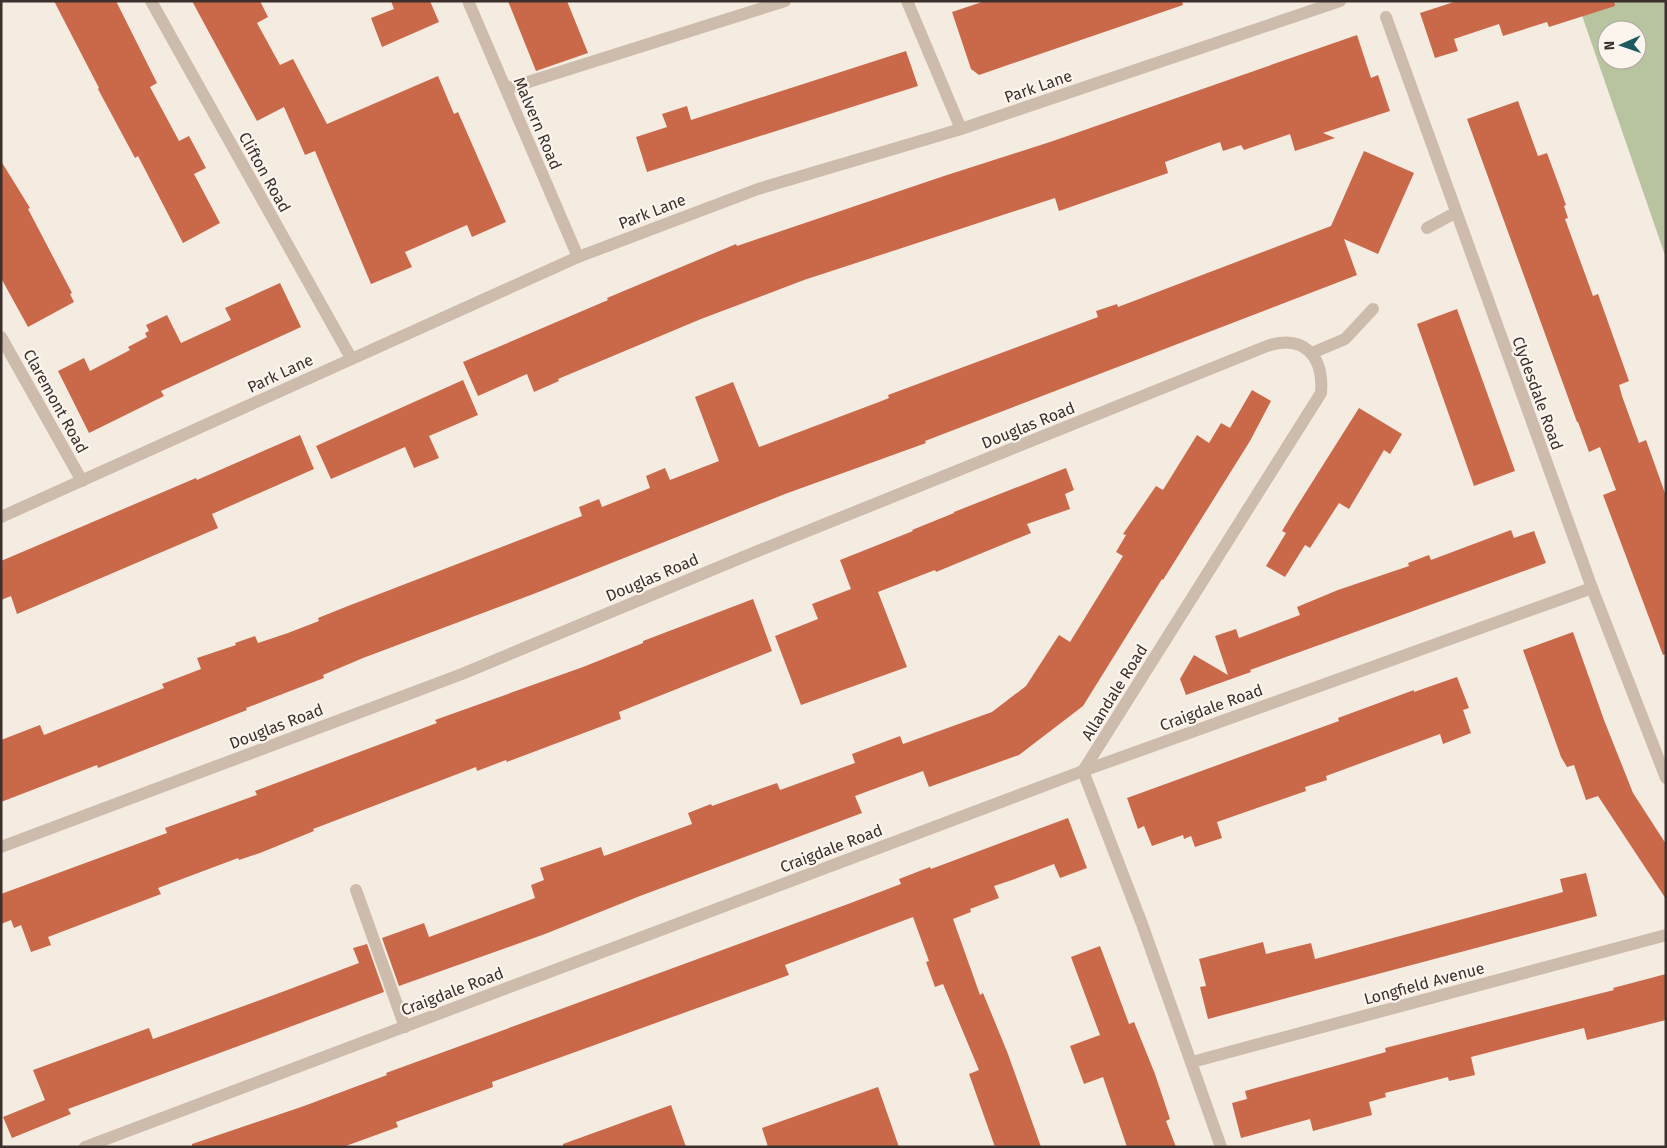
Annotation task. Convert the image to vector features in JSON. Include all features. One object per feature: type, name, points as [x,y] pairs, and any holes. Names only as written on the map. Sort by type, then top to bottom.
[{"type":"street","name":"Clifton Road","points":[[150,1],[351,358]]},
{"type":"street","name":"Malvern Road","points":[[468,1],[578,257]]},
{"type":"street","points":[[506,89],[785,1]]},
{"type":"street","points":[[907,1],[960,129]]},
{"type":"street","name":"Park Lane","points":[[1,517],[578,257],[758,189],[960,129],[1340,1]]},
{"type":"street","name":"Clydesdale Road","points":[[1386,17],[1455,213],[1592,588],[1666,778]]},
{"type":"street","points":[[1427,228],[1455,213]]},
{"type":"street","points":[[1312,353],[1345,339],[1373,309]]},
{"type":"street","name":"Claremont Road","points":[[1,337],[82,482]]},
{"type":"street","name":"Douglas Road","points":[[1,847],[462,674],[748,555],[1267,346],[1281,342],[1295,343],[1312,353]]},
{"type":"street","name":"Allandale Road","points":[[1083,771],[1314,407],[1321,393],[1322,377],[1312,353]]},
{"type":"street","name":"Craigdale Road","points":[[85,1147],[1083,771],[1592,588]]},
{"type":"street","points":[[1083,771],[1192,1062],[1221,1147]]},
{"type":"street","points":[[356,890],[405,1027]]},
{"type":"street","name":"Longfield Avenue","points":[[1192,1062],[1666,935]]},
{"type":"green space","points":[[1577,1],[1666,1],[1666,258],[1601,70],[1647,70],[1647,20],[1597,20],[1597,59]]},
{"type":"building","points":[[54,1],[116,1],[157,83],[150,87],[179,141],[189,136],[206,168],[194,174],[220,223],[183,243],[138,156],[135,158],[98,89]]},
{"type":"building","points":[[192,1],[260,1],[268,17],[257,23],[280,65],[293,59],[327,124],[438,76],[454,114],[458,112],[506,222],[472,237],[467,225],[405,252],[412,267],[371,284],[315,151],[305,155],[284,107],[257,121]]},
{"type":"building","points":[[391,1],[430,1],[439,22],[382,47],[371,18],[394,9]]},
{"type":"building","points":[[508,1],[567,1],[588,53],[536,71]]},
{"type":"building","points":[[985,1],[1182,1],[1183,5],[979,75],[971,69],[952,12]]},
{"type":"building","points":[[1457,1],[1614,1],[1615,6],[1549,27],[1547,22],[1503,36],[1499,24],[1454,39],[1458,51],[1435,58],[1420,13]]},
{"type":"building","points":[[1357,35],[1371,78],[1378,75],[1390,111],[1323,133],[1335,138],[1295,151],[1290,134],[1244,150],[1241,145],[1223,151],[1220,142],[1165,162],[1168,173],[1059,211],[1055,198],[804,280],[701,319],[558,379],[559,381],[534,392],[527,374],[478,396],[463,362],[608,300],[607,298],[736,244],[737,246],[1053,141]]},
{"type":"building","points":[[906,51],[918,86],[647,172],[636,137],[667,127],[662,114],[687,106],[691,120]]},
{"type":"building","points":[[1518,101],[1538,156],[1547,153],[1566,205],[1564,206],[1568,218],[1565,219],[1593,296],[1598,294],[1629,381],[1619,385],[1622,396],[1639,443],[1646,440],[1666,496],[1666,654],[1663,655],[1603,495],[1616,490],[1600,447],[1589,452],[1467,119]]},
{"type":"building","points":[[1364,151],[1414,173],[1378,254],[1344,239],[1357,275],[925,441],[926,443],[785,494],[536,593],[363,658],[323,675],[324,678],[246,708],[247,710],[98,768],[97,765],[1,802],[1,740],[40,725],[44,735],[164,688],[162,684],[201,669],[197,658],[236,645],[235,643],[255,636],[258,643],[288,633],[319,621],[318,618],[348,606],[582,516],[579,507],[599,499],[602,507],[650,488],[646,476],[665,468],[670,480],[719,461],[695,397],[733,382],[759,447],[889,398],[888,395],[1098,317],[1096,311],[1117,304],[1118,307],[1331,226]]},
{"type":"building","points":[[1,161],[30,208],[28,209],[72,293],[70,294],[74,302],[28,327],[1,278]]},
{"type":"building","points":[[280,283],[301,327],[161,391],[164,396],[89,433],[58,371],[84,358],[90,371],[130,350],[128,347],[147,337],[145,333],[149,331],[146,325],[167,315],[181,343],[231,320],[225,308]]},
{"type":"building","points":[[1457,309],[1515,471],[1474,486],[1417,324]]},
{"type":"building","points":[[463,380],[478,415],[429,436],[439,458],[414,468],[405,447],[331,479],[316,446]]},
{"type":"building","points":[[1252,390],[1271,401],[1250,441],[1083,706],[1019,755],[929,787],[923,771],[855,796],[862,813],[640,896],[545,934],[399,986],[382,938],[424,923],[429,937],[535,898],[531,885],[544,880],[540,868],[601,847],[604,856],[692,824],[688,813],[711,804],[712,806],[777,783],[780,790],[855,763],[852,754],[900,736],[903,744],[992,712],[1026,686],[1059,635],[1070,642],[1123,556],[1116,552],[1126,535],[1123,534],[1156,486],[1163,490],[1197,435],[1209,443],[1221,423],[1230,428]]},
{"type":"building","points":[[1359,408],[1402,434],[1390,454],[1384,450],[1349,509],[1339,503],[1310,548],[1305,545],[1285,577],[1266,566],[1286,533],[1282,531]]},
{"type":"building","points":[[300,435],[314,469],[212,514],[218,528],[17,614],[11,596],[1,600],[1,561]]},
{"type":"building","points":[[1066,468],[1074,490],[1065,494],[1070,509],[1027,524],[1031,533],[936,572],[935,570],[878,592],[907,667],[801,705],[775,636],[818,619],[812,604],[851,589],[840,560]]},
{"type":"building","points":[[1511,530],[1514,538],[1534,531],[1546,563],[1186,695],[1180,679],[1194,655],[1228,675],[1215,636],[1236,629],[1239,638],[1300,615],[1297,607],[1338,590],[1409,566],[1408,563],[1429,555],[1431,560]]},
{"type":"building","points":[[753,599],[772,651],[619,712],[621,719],[507,762],[506,760],[477,771],[476,767],[313,829],[314,831],[260,853],[239,860],[238,858],[158,888],[161,894],[48,937],[51,945],[31,952],[21,925],[14,928],[11,920],[1,924],[1,894],[167,833],[165,828],[257,795],[255,791],[437,723],[435,720],[583,667],[643,643],[643,641]]},
{"type":"building","points":[[1573,632],[1604,720],[1633,793],[1666,844],[1666,899],[1598,796],[1586,800],[1574,765],[1567,767],[1561,757],[1523,650]]},
{"type":"building","points":[[1457,677],[1469,708],[1463,710],[1471,733],[1443,744],[1440,734],[1326,776],[1327,780],[1305,787],[1306,791],[1217,822],[1222,838],[1195,847],[1191,836],[1184,839],[1183,835],[1152,846],[1144,826],[1138,829],[1127,798],[1339,721],[1338,718],[1414,690],[1414,692]]},
{"type":"building","points":[[1068,818],[1087,868],[1060,878],[1054,864],[994,886],[999,898],[970,909],[971,912],[953,919],[980,995],[983,993],[1008,1054],[1041,1147],[995,1147],[969,1074],[979,1070],[943,984],[935,987],[926,962],[929,961],[913,917],[785,965],[789,975],[492,1082],[493,1087],[396,1122],[398,1127],[343,1147],[192,1147],[192,1144],[304,1106],[387,1075],[386,1073],[848,904],[901,884],[899,879]]},
{"type":"building","points":[[1586,873],[1597,916],[1208,1019],[1200,987],[1206,986],[1199,959],[1263,942],[1266,954],[1311,943],[1315,959],[1563,892],[1560,879]]},
{"type":"building","points":[[367,944],[384,992],[68,1109],[71,1114],[12,1138],[3,1117],[45,1100],[33,1070],[149,1028],[153,1039],[359,963],[353,948]]},
{"type":"building","points":[[1100,946],[1129,1024],[1134,1022],[1155,1074],[1170,1119],[1166,1121],[1176,1147],[1127,1147],[1103,1077],[1084,1084],[1070,1046],[1100,1035],[1071,957]]},
{"type":"building","points":[[1666,974],[1666,1020],[1587,1040],[1584,1028],[1471,1057],[1475,1075],[1449,1081],[1448,1077],[1385,1093],[1386,1097],[1369,1102],[1372,1115],[1313,1131],[1310,1119],[1241,1138],[1232,1103],[1247,1099],[1245,1091],[1386,1052],[1385,1048],[1614,990],[1613,988]]},
{"type":"building","points":[[878,1087],[899,1147],[768,1147],[762,1128]]},
{"type":"building","points":[[671,1105],[686,1147],[563,1147],[563,1144]]}]
